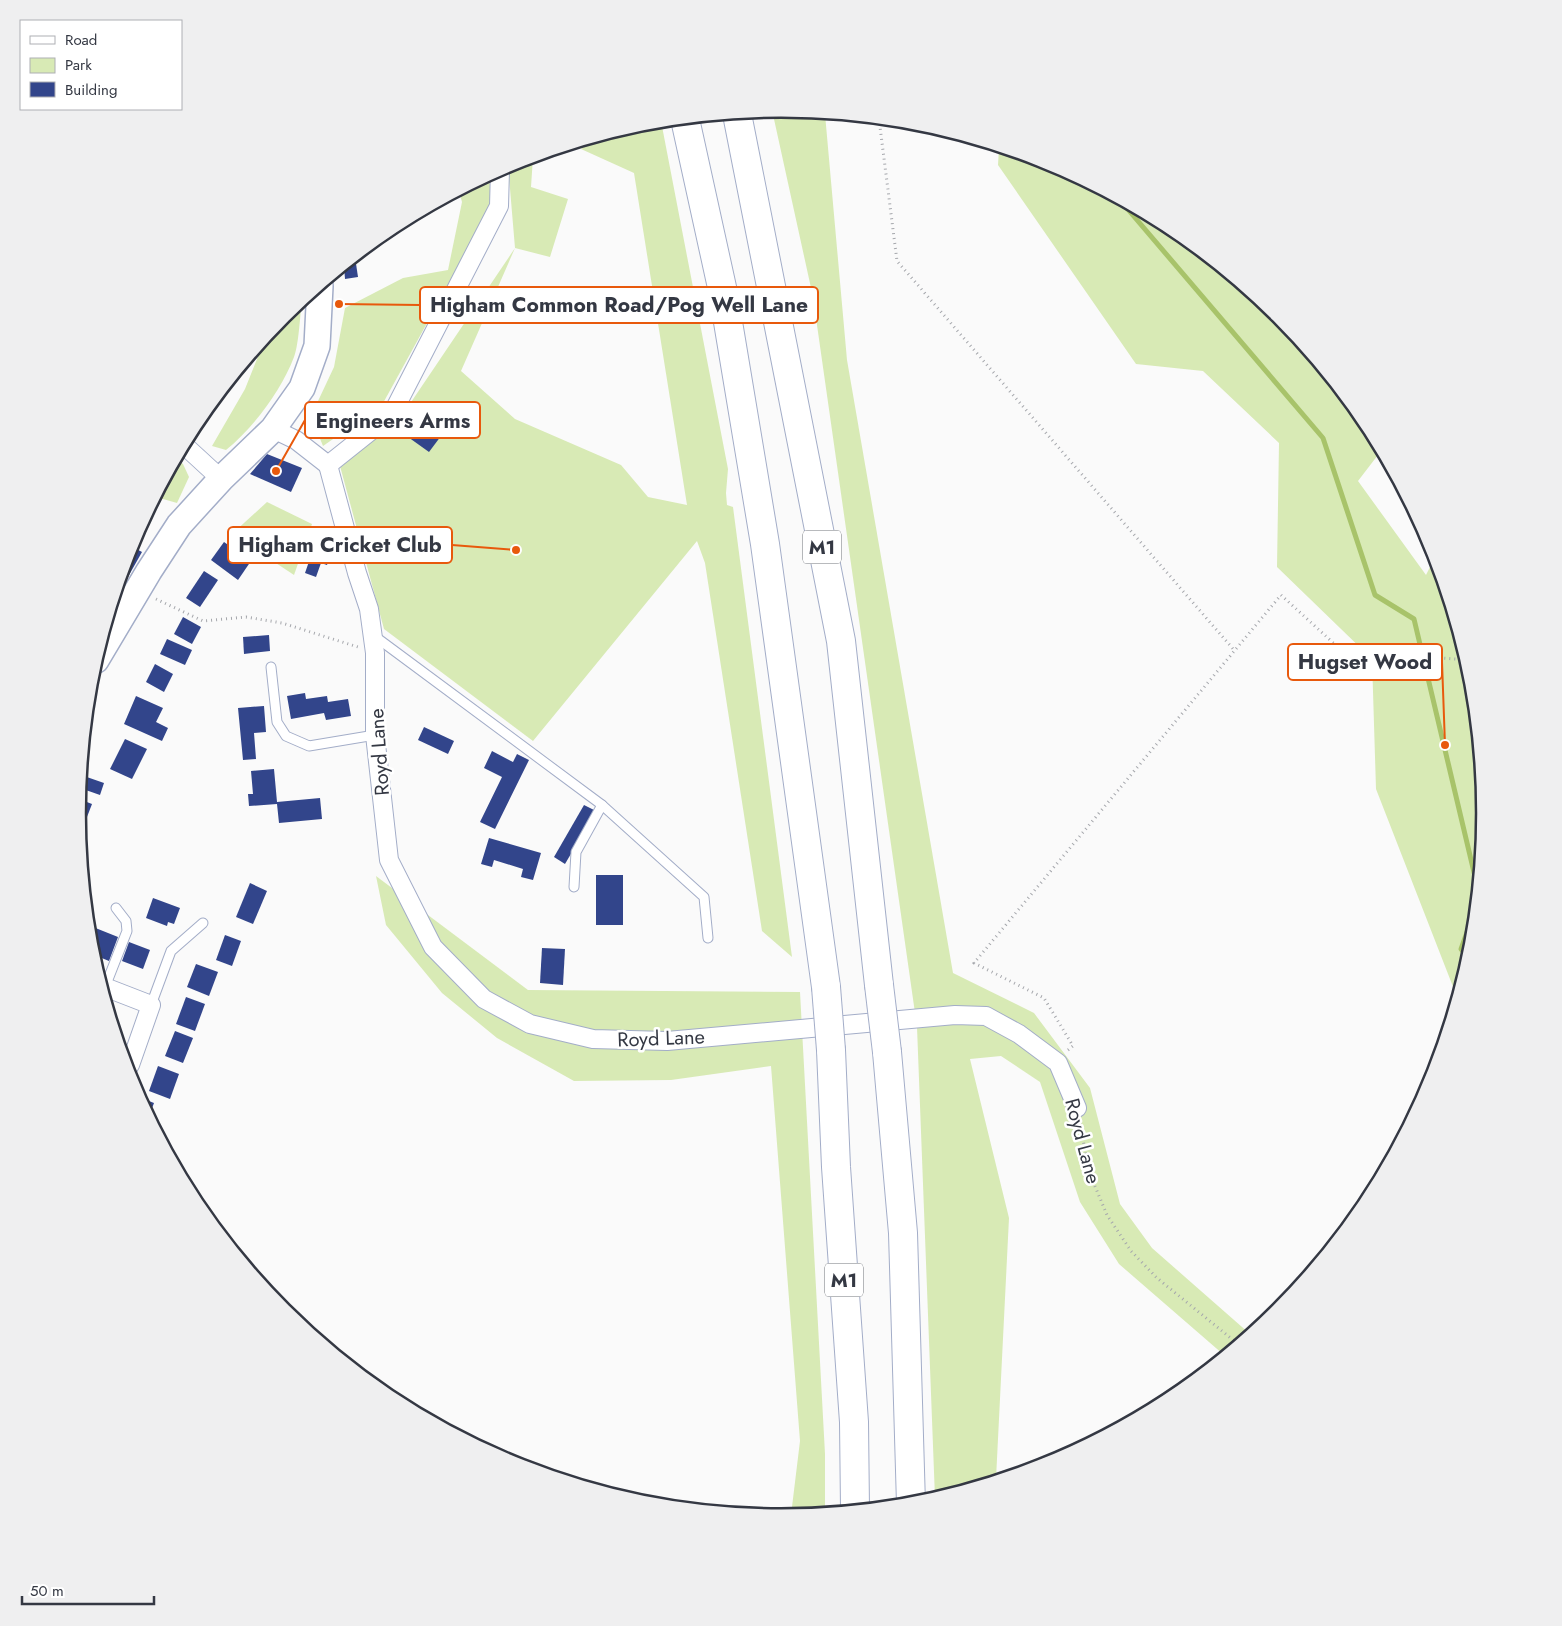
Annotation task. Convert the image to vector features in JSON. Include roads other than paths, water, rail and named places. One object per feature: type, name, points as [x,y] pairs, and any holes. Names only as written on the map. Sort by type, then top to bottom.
[{"type":"highway","name":"M1","points":[[738,120],[841,641],[887,1052],[903,1233],[911,1495]]},
{"type":"highway","name":"M1","points":[[686,125],[724,292],[765,544],[826,987],[836,1167],[854,1422],[854,1504]]},
{"type":"street","points":[[273,429],[296,440],[328,465],[392,414],[500,206],[500,178]]},
{"type":"street","points":[[109,639],[179,525],[221,479],[273,429],[302,388],[317,346],[320,294]]},
{"type":"street","points":[[189,450],[221,479]]},
{"type":"street","name":"Royd Lane","points":[[328,465],[357,573],[369,609],[375,653],[375,735],[389,860],[433,947],[484,999],[530,1024],[593,1039],[667,1041],[955,1015],[986,1016],[1019,1034],[1058,1063],[1077,1108]]},
{"type":"street","points":[[109,988],[151,1004],[131,1058]]},
{"type":"lane","points":[[373,635],[602,805],[704,897],[708,938]]},
{"type":"lane","points":[[270,667],[277,722],[286,736],[309,746],[375,735]]},
{"type":"lane","points":[[574,887],[576,852],[602,805]]},
{"type":"lane","points":[[107,979],[127,931],[126,921],[116,908]]},
{"type":"lane","points":[[151,1004],[171,951],[203,923]]},
{"type":"waterway","points":[[1131,213],[1323,438],[1375,595],[1414,619],[1473,868]]},
{"type":"waterway","points":[[1462,950],[1463,943]]},
{"type":"place","name":"Higham Common Road/Pog Well Lane","points":[[339,304]]},
{"type":"place","name":"Engineers Arms","points":[[276,471]]},
{"type":"place","name":"Higham Cricket Club","points":[[516,550]]},
{"type":"place","name":"Hugset Wood","points":[[1445,745]]}]
